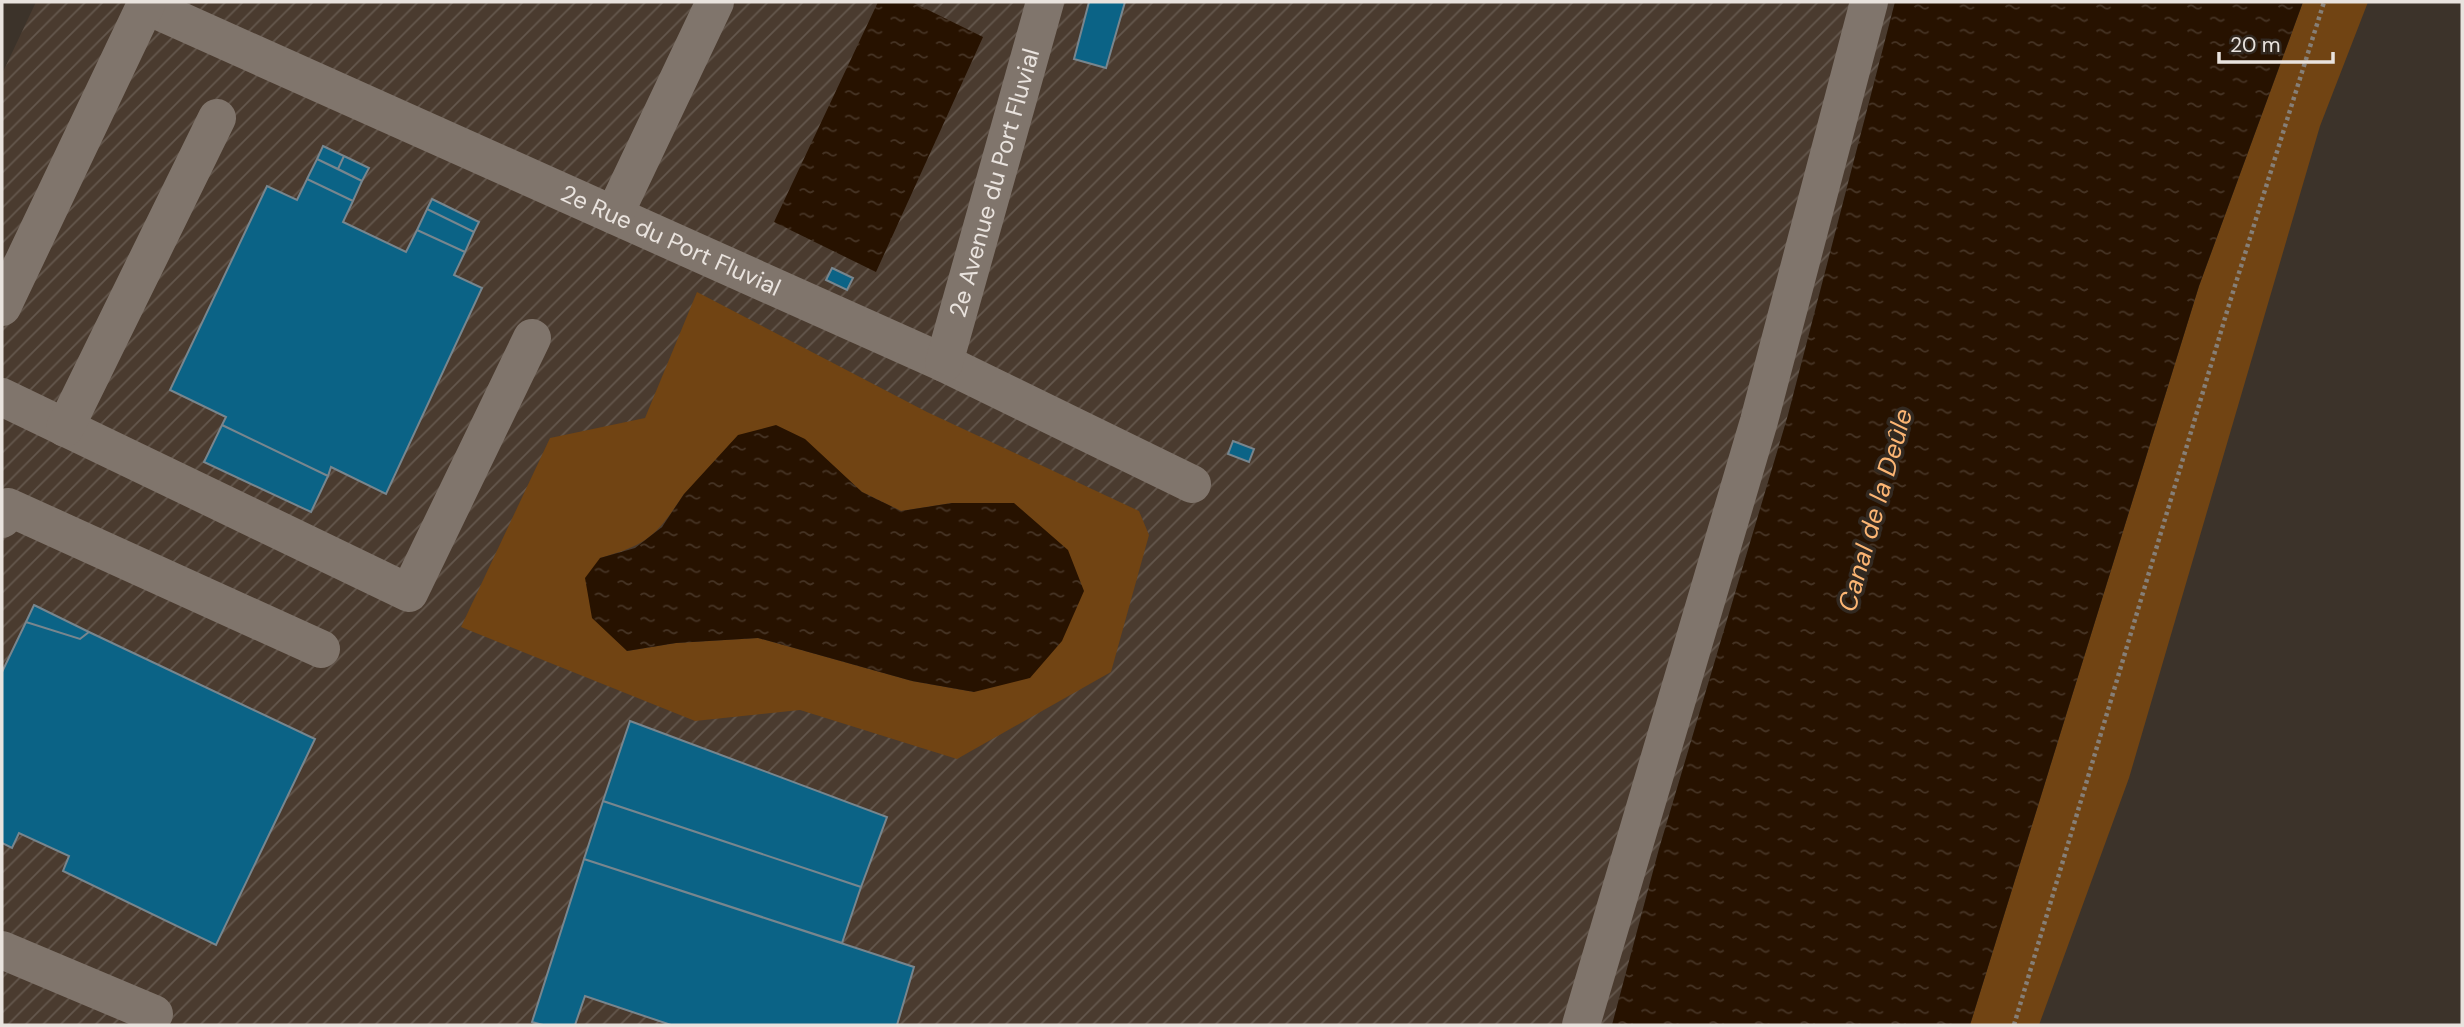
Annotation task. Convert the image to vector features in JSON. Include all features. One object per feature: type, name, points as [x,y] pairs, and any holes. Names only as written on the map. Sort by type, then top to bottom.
[{"type":"street","points":[[614,215],[715,2]]},
{"type":"street","name":"2e Avenue du Port Fluvial","points":[[944,363],[1045,2]]},
{"type":"street","points":[[1581,1025],[1759,421],[1870,2]]},
{"type":"street","points":[[2,307],[146,3]]},
{"type":"street","name":"2e Rue du Port Fluvial","points":[[146,3],[944,363],[1192,484]]},
{"type":"street","points":[[65,428],[217,118]]},
{"type":"street","points":[[2,397],[409,593],[532,338]]},
{"type":"street","points":[[2,519],[8,507],[321,649]]},
{"type":"street","points":[[2,950],[154,1014]]},
{"type":"path","points":[[2014,1025],[2228,309],[2324,2]]},
{"type":"shaded area","points":[[36,2],[1895,2],[1788,415],[1659,849],[1612,1025],[2,1025],[2,74]]},
{"type":"shaded area","points":[[2303,2],[2368,2],[2320,126],[2129,778],[2039,1025],[1970,1025],[2199,286]]},
{"type":"shaded area","points":[[697,292],[927,412],[1139,511],[1149,535],[1111,672],[957,759],[800,710],[695,721],[461,627],[550,438],[645,418]],"holes":[[[836,469],[862,492],[901,511],[952,503],[1014,503],[974,692],[912,681],[758,638],[676,643],[627,651],[600,558],[641,543],[666,520],[684,494]]]},
{"type":"water","points":[[878,2],[912,2],[983,37],[876,272],[774,222]]},
{"type":"water","name":"Canal de la Deûle","points":[[1895,2],[2303,2],[2199,286],[1970,1025],[1612,1025],[1659,849],[1788,415]]},
{"type":"water","points":[[776,425],[805,439],[862,492],[901,511],[952,503],[1014,503],[1068,550],[1084,591],[1062,641],[1030,678],[974,692],[912,681],[758,638],[676,643],[627,651],[592,618],[585,578],[600,558],[635,548],[662,527],[684,494],[738,435]]},
{"type":"building","points":[[1089,2],[1125,2],[1106,68],[1074,59]]},
{"type":"building","points":[[323,146],[344,156],[338,169],[317,159]]},
{"type":"building","points":[[344,156],[369,168],[362,181],[338,169]]},
{"type":"building","points":[[317,159],[362,181],[353,201],[307,179]]},
{"type":"building","points":[[307,179],[353,201],[343,222],[406,252],[417,230],[465,252],[454,275],[482,288],[386,494],[331,467],[328,476],[222,425],[226,417],[170,390],[267,186],[297,200]]},
{"type":"building","points":[[432,199],[479,222],[474,232],[427,209]]},
{"type":"building","points":[[427,209],[474,232],[465,252],[417,230]]},
{"type":"building","points":[[832,268],[853,278],[847,290],[826,280]]},
{"type":"building","points":[[222,425],[328,476],[311,512],[204,462]]},
{"type":"building","points":[[1233,441],[1254,449],[1249,462],[1228,454]]},
{"type":"building","points":[[34,605],[89,632],[80,639],[26,622]]},
{"type":"building","points":[[26,622],[80,639],[89,632],[315,739],[216,945],[63,871],[69,856],[19,833],[12,848],[2,843],[2,672]]},
{"type":"building","points":[[630,721],[887,817],[861,887],[603,801]]},
{"type":"building","points":[[603,801],[861,887],[842,943],[584,859]]},
{"type":"building","points":[[584,859],[914,967],[897,1025],[671,1025],[585,996],[575,1025],[543,1025],[532,1022]]}]
